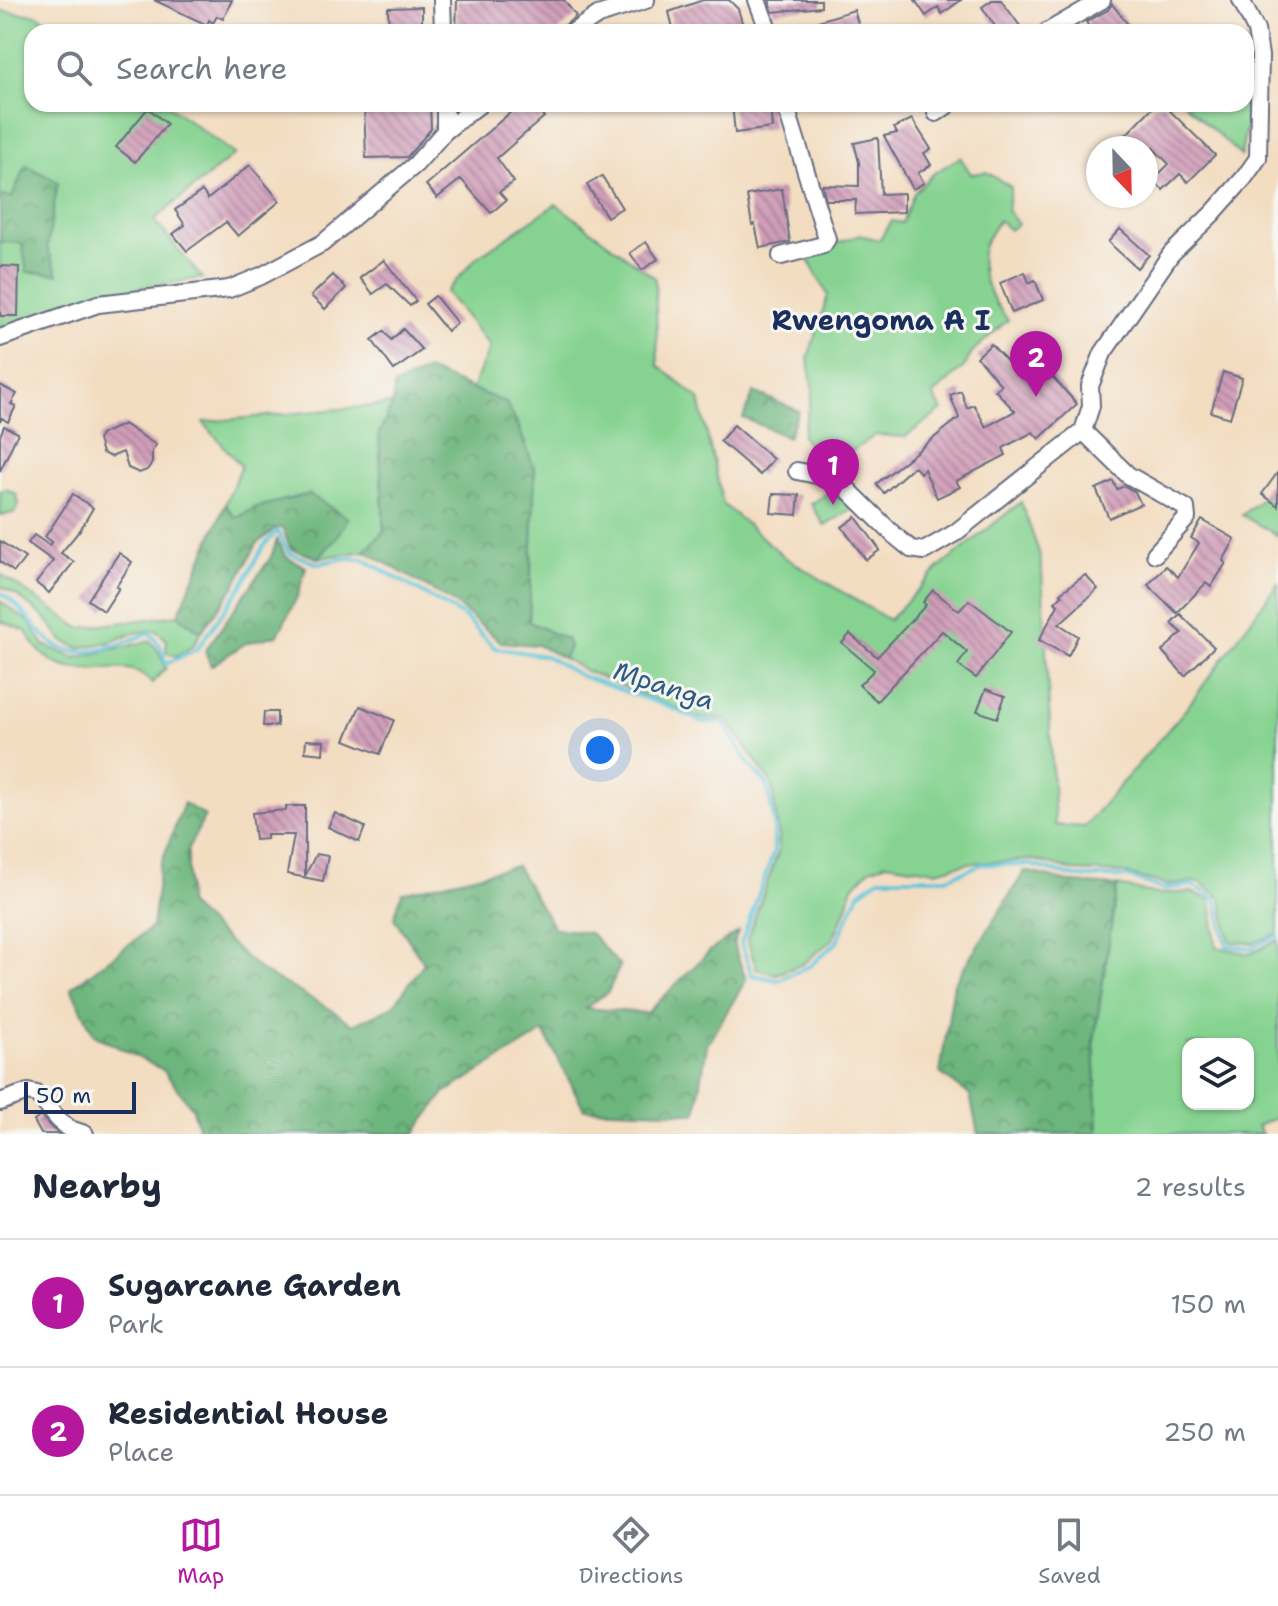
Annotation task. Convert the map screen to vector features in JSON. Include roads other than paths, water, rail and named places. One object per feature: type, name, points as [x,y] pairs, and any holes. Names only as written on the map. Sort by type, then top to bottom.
[{"type":"street","points":[[442,0],[443,24]]},
{"type":"street","points":[[585,24],[598,15],[646,0]]},
{"type":"street","points":[[757,0],[766,24]]},
{"type":"street","points":[[1061,24],[1102,0]]},
{"type":"street","points":[[1241,0],[1253,24]]},
{"type":"street","points":[[797,471],[840,482],[911,549],[924,551],[955,533],[1083,431],[1089,419],[1090,386],[1109,343],[1171,254],[1213,213],[1258,158],[1260,56],[1254,26]]},
{"type":"street","points":[[445,112],[445,131]]},
{"type":"street","points":[[0,338],[98,304],[229,289],[261,276],[333,235],[416,164],[445,131],[470,112]]},
{"type":"street","points":[[781,256],[823,245],[827,239],[787,112]]},
{"type":"street","points":[[1083,431],[1128,475],[1186,508],[1187,518],[1155,554]]},
{"type":"street","points":[[0,1102],[28,1092],[37,1094],[59,1120],[70,1129],[85,1134]]},
{"type":"waterway","name":"Mpanga","points":[[0,593],[16,605],[47,639],[65,649],[89,652],[150,633],[161,647],[166,664],[197,649],[241,587],[263,547],[277,531],[289,553],[318,564],[345,558],[363,559],[463,616],[495,648],[546,656],[581,676],[702,722],[724,723],[748,763],[767,784],[774,822],[774,852],[741,943],[752,975],[778,980],[810,966],[837,942],[859,893],[880,878],[947,878],[983,864],[1031,865],[1076,877],[1128,877],[1163,889],[1193,885],[1216,899],[1227,946],[1251,948],[1278,936]]},
{"type":"place","name":"Residential House","points":[[1036,397]]},
{"type":"place","name":"Sugarcane Garden","points":[[833,505]]},
{"type":"district","name":"Rwengoma A I","points":[[881,320]]}]
